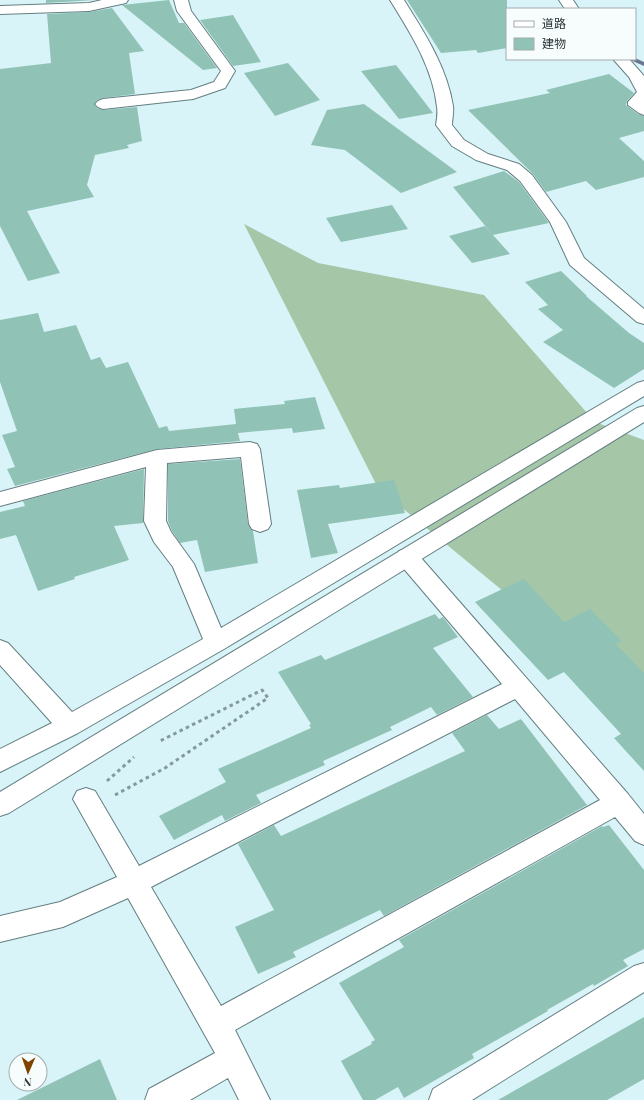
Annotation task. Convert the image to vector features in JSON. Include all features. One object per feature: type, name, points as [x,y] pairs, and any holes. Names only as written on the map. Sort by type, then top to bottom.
[{"type":"street","points":[[0,10],[89,7],[122,0]]},
{"type":"street","points":[[103,104],[193,94],[220,85],[228,71],[184,11],[181,0]]},
{"type":"street","points":[[397,0],[429,55],[439,82],[445,108],[444,125],[458,143],[482,157],[513,168],[526,178],[558,222],[576,261],[644,318]]},
{"type":"street","points":[[621,60],[642,84],[644,92],[636,102],[636,105],[644,110]]},
{"type":"street","points":[[0,761],[69,726],[216,643],[644,387]]},
{"type":"street","points":[[0,805],[644,413]]},
{"type":"street","points":[[0,499],[157,457],[250,449],[260,524]]},
{"type":"street","points":[[157,457],[155,521],[162,536],[183,564],[216,643]]},
{"type":"street","points":[[408,557],[644,833]]},
{"type":"street","points":[[0,649],[69,726]]},
{"type":"street","points":[[0,929],[63,914],[133,883],[519,686]]},
{"type":"street","points":[[216,1025],[619,802]]},
{"type":"street","points":[[89,804],[133,883],[216,1025],[255,1100]]},
{"type":"street","points":[[444,1100],[644,976]]},
{"type":"street","points":[[160,1100],[233,1059]]},
{"type":"path","points":[[262,690],[268,698],[164,768],[89,804],[145,747],[171,737],[262,690]]},
{"type":"path","points":[[128,727],[145,747]]},
{"type":"green space","points":[[244,224],[318,263],[484,295],[595,422],[644,440],[644,707],[378,488]]},
{"type":"building","points":[[46,0],[95,0],[46,3]]},
{"type":"building","points":[[169,0],[179,23],[184,23],[217,68],[203,70],[122,5]]},
{"type":"building","points":[[407,0],[507,0],[506,48],[478,53],[476,50],[441,53]]},
{"type":"building","points":[[112,8],[144,51],[129,53],[135,94],[103,98],[97,100],[94,104],[97,108],[103,110],[137,107],[142,141],[127,145],[129,148],[95,155],[87,185],[94,197],[27,211],[60,273],[28,281],[0,226],[0,69],[51,63],[47,14],[89,12]]},
{"type":"building","points":[[233,15],[261,62],[233,66],[200,20]]},
{"type":"building","points":[[288,63],[320,100],[275,116],[244,73]]},
{"type":"building","points":[[396,65],[433,113],[399,119],[361,71]]},
{"type":"building","points":[[609,74],[634,93],[627,101],[626,105],[638,114],[644,116],[644,131],[619,138],[644,161],[644,177],[596,190],[586,181],[546,192],[533,174],[468,110],[550,93],[546,90]]},
{"type":"building","points":[[364,104],[457,172],[401,193],[345,150],[311,145],[327,110]]},
{"type":"building","points":[[504,171],[519,182],[549,223],[493,235],[510,254],[472,263],[449,236],[485,226],[492,234],[453,187]]},
{"type":"building","points":[[392,205],[408,229],[341,242],[326,218]]},
{"type":"building","points":[[561,271],[586,296],[629,333],[644,343],[644,369],[614,388],[543,342],[563,330],[538,309],[548,305],[525,282]]},
{"type":"building","points":[[38,313],[44,332],[76,325],[91,360],[100,357],[106,368],[128,362],[159,428],[167,426],[169,431],[236,424],[234,409],[285,404],[284,401],[315,397],[325,429],[293,433],[292,428],[238,433],[240,441],[157,449],[15,486],[7,469],[15,467],[2,435],[17,431],[0,382],[0,320]]},
{"type":"building","points":[[240,459],[248,524],[253,531],[258,563],[205,572],[197,540],[180,543],[172,531],[168,521],[168,464]]},
{"type":"building","points":[[144,469],[143,523],[114,526],[129,560],[74,577],[75,579],[38,591],[16,535],[0,539],[0,512],[25,506],[23,501]]},
{"type":"building","points":[[394,480],[405,513],[328,524],[338,553],[311,558],[297,490],[339,485],[340,488]]},
{"type":"building","points":[[524,579],[564,622],[590,609],[622,641],[616,644],[644,673],[644,771],[614,738],[621,734],[564,672],[548,680],[475,602]]},
{"type":"building","points":[[435,614],[439,619],[443,617],[458,637],[433,648],[473,697],[437,715],[431,707],[390,727],[392,730],[323,761],[325,765],[256,795],[261,803],[225,821],[222,815],[174,840],[159,816],[226,782],[218,769],[311,728],[309,725],[311,724],[278,672],[321,655],[325,660]]},
{"type":"building","points":[[487,715],[499,729],[521,719],[587,805],[384,916],[380,910],[293,952],[296,957],[258,974],[235,927],[274,910],[238,844],[274,825],[281,836],[465,751],[452,733]]},
{"type":"building","points":[[609,825],[644,870],[644,949],[623,960],[628,966],[594,986],[593,984],[472,1054],[474,1058],[404,1098],[398,1087],[375,1100],[363,1100],[341,1061],[372,1044],[371,1042],[375,1040],[339,983],[404,947],[399,940],[602,826]]},
{"type":"building","points":[[644,1017],[644,1079],[607,1100],[498,1100]]},
{"type":"building","points":[[100,1059],[117,1100],[17,1100],[33,1092],[48,1092],[48,1085]]},
{"type":"waterway","points":[[634,60],[644,64]]}]
